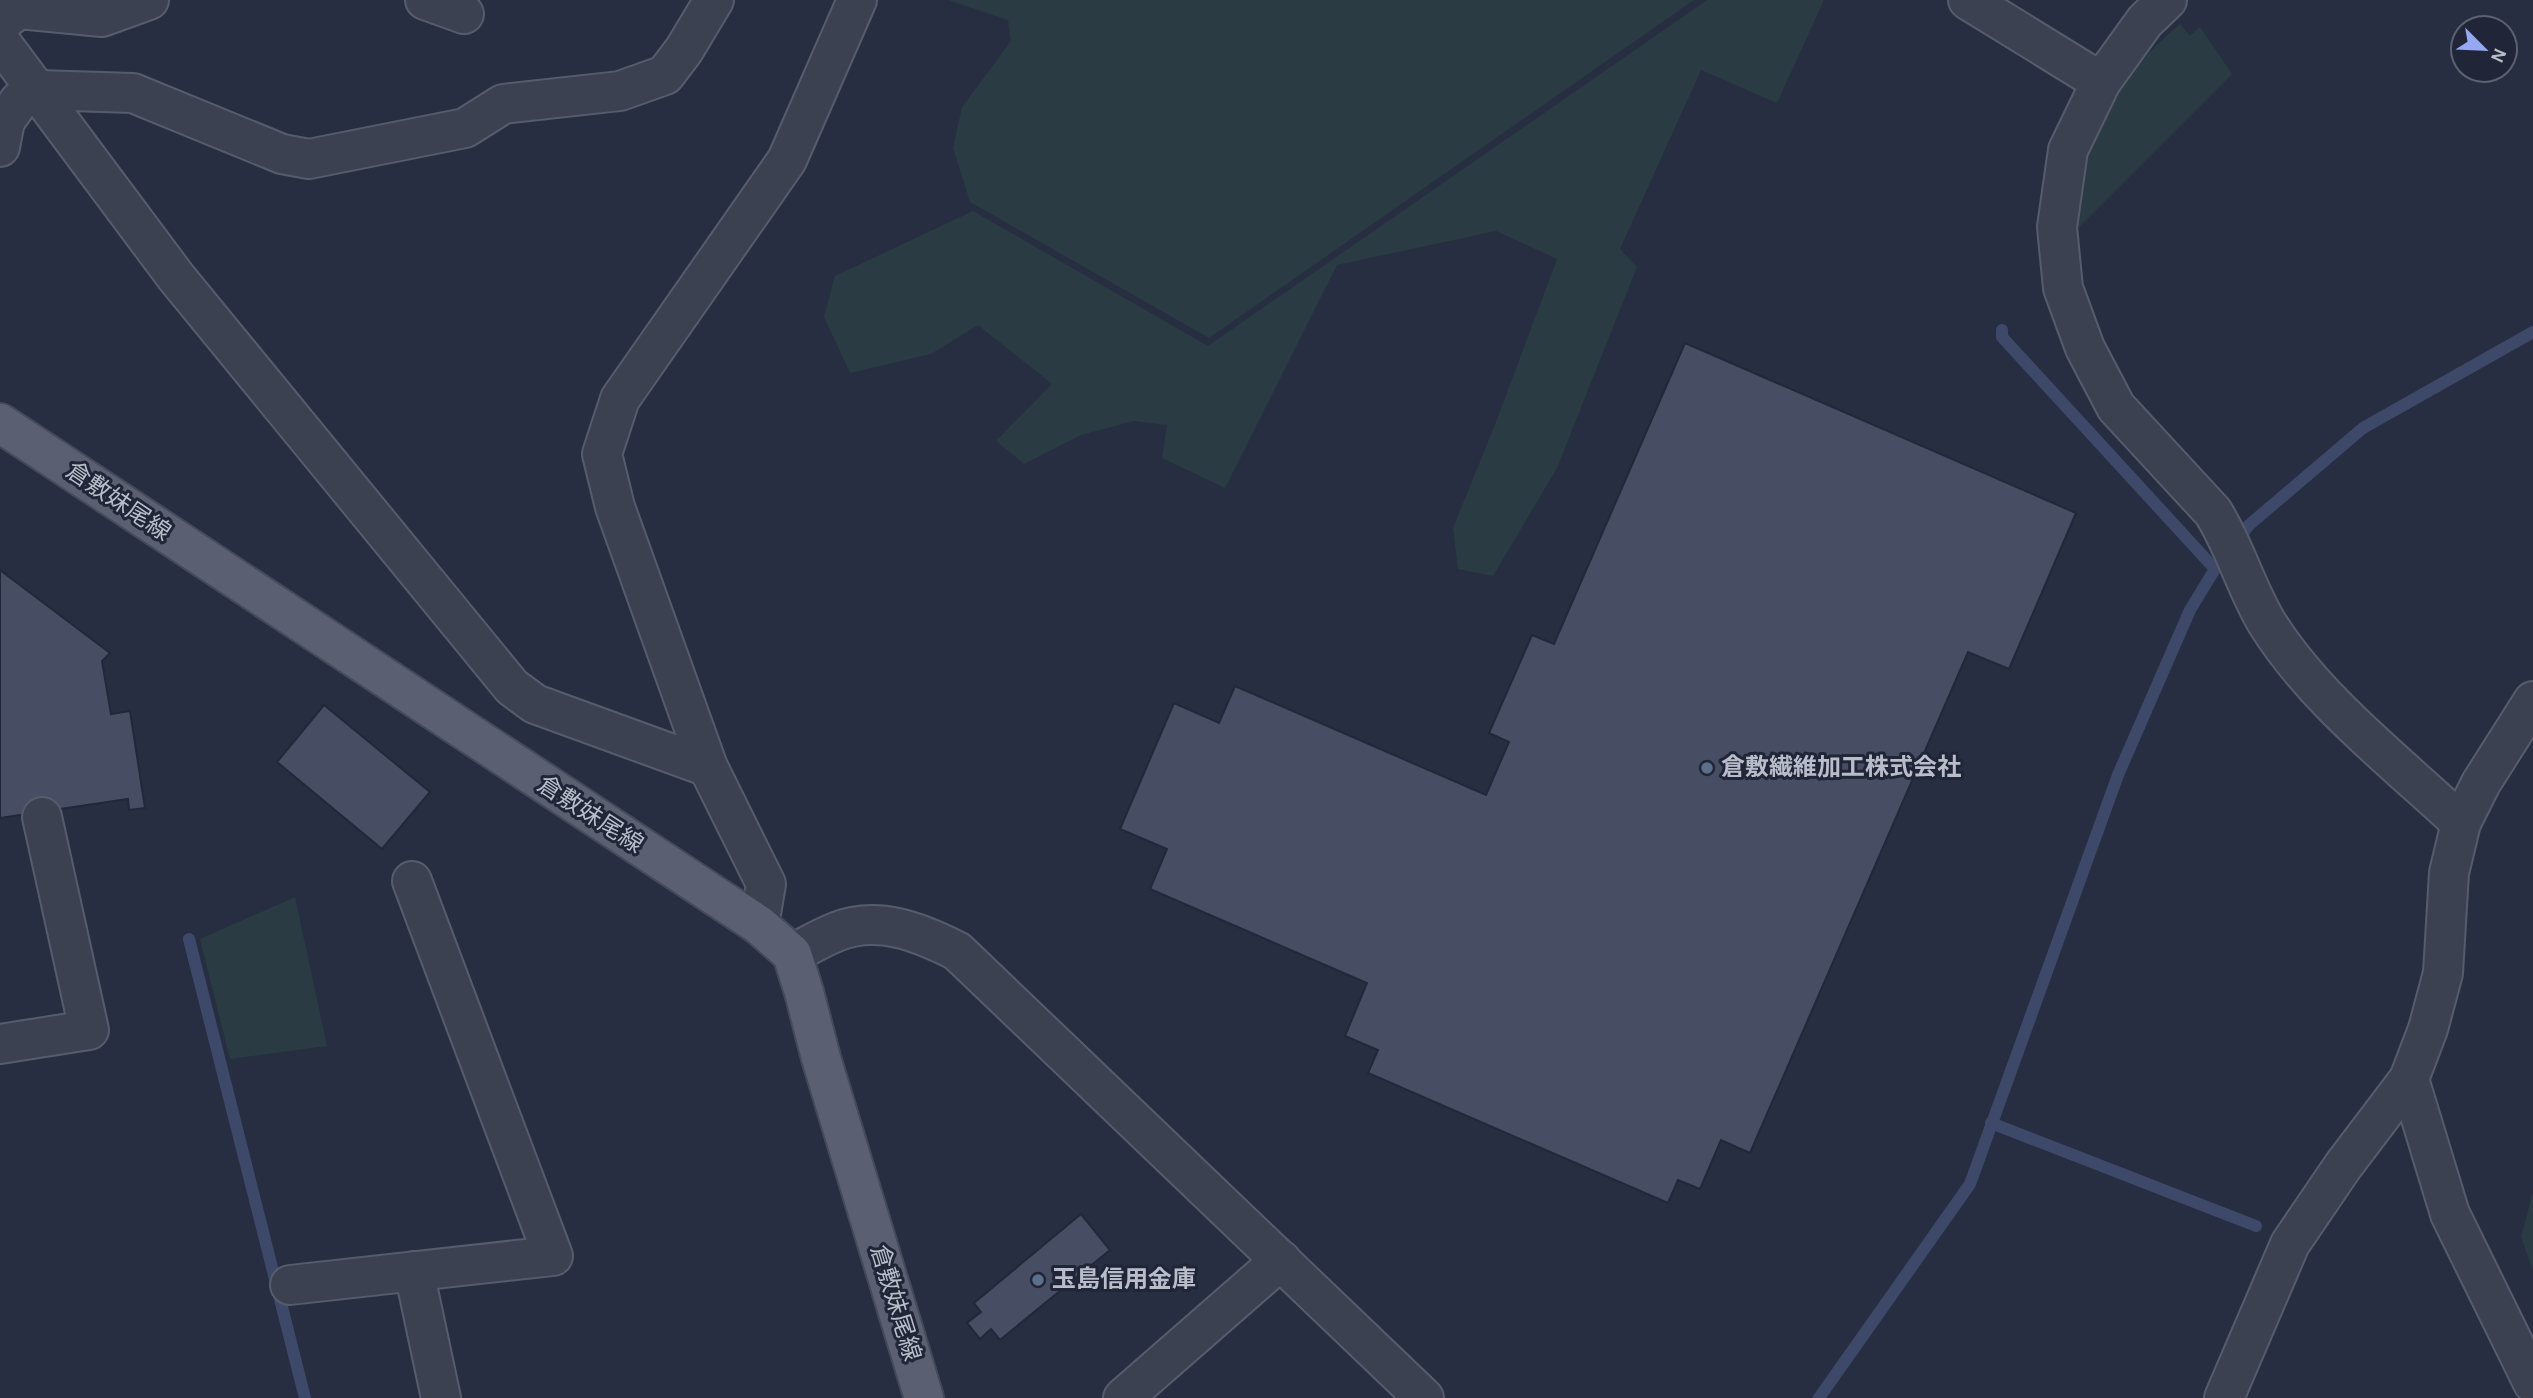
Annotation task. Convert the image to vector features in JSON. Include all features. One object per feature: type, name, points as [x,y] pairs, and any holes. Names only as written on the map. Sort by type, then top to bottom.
[{"type":"main road","name":"倉敷妹尾線","points":[[0,423],[759,925],[792,954],[924,1398]]},
{"type":"street","points":[[0,23],[19,9],[102,17],[149,0]]},
{"type":"street","points":[[425,0],[464,14]]},
{"type":"street","points":[[0,147],[5,121],[20,100],[38,90],[133,93],[282,154],[309,159],[466,128],[503,104],[620,91],[665,75],[715,0]]},
{"type":"street","points":[[759,925],[766,884],[708,767],[615,507],[602,454],[620,399],[787,160],[857,0]]},
{"type":"street","points":[[1968,0],[2101,82]]},
{"type":"street","points":[[2167,0],[2145,21],[2101,82],[2068,150],[2057,227],[2063,288],[2085,348],[2116,407],[2213,512],[2267,622],[2300,668],[2347,717],[2461,823]]},
{"type":"street","points":[[0,41],[176,277],[512,687],[535,704],[708,767]]},
{"type":"street","points":[[2224,1398],[2290,1244],[2343,1166],[2409,1079],[2428,1029],[2443,974],[2449,873],[2461,823],[2481,783],[2533,701]]},
{"type":"street","points":[[0,1044],[89,1030],[42,817]]},
{"type":"street","points":[[290,1285],[553,1256],[412,881]]},
{"type":"street","points":[[792,954],[837,931],[876,924],[919,932],[957,951],[1424,1398]]},
{"type":"street","points":[[2409,1079],[2450,1214],[2533,1384]]},
{"type":"street","points":[[1123,1398],[1281,1260]]},
{"type":"street","points":[[414,1271],[441,1398]]},
{"type":"shaded area","points":[[948,0],[1694,0],[1209,338],[970,202],[953,148],[962,107],[1011,41],[1008,20]]},
{"type":"shaded area","points":[[1707,0],[1824,0],[1777,103],[1701,70],[1620,249],[1637,267],[1557,468],[1493,576],[1458,569],[1453,528],[1557,259],[1496,231],[1337,265],[1225,488],[1162,458],[1167,425],[1134,421],[1081,435],[1024,464],[996,441],[1052,384],[978,325],[931,354],[850,373],[824,317],[835,276],[973,211],[1208,346]]},
{"type":"shaded area","points":[[2180,24],[2190,36],[2200,27],[2232,74],[2077,229],[2076,200],[2081,170],[2099,122],[2126,79]]},
{"type":"shaded area","points":[[295,897],[327,1046],[230,1059],[200,939]]},
{"type":"shaded area","points":[[2533,1192],[2533,1271],[2521,1237]]},
{"type":"building","name":"倉敷繊維加工株式会社","points":[[1685,343],[2076,513],[2009,669],[1968,652],[1750,1153],[1721,1140],[1700,1189],[1678,1180],[1668,1203],[1368,1073],[1378,1050],[1345,1036],[1367,983],[1150,889],[1167,849],[1120,829],[1174,703],[1219,723],[1235,686],[1486,795],[1509,742],[1489,733],[1532,635],[1554,644]]},
{"type":"building","points":[[0,570],[110,653],[102,661],[111,714],[130,711],[145,808],[129,810],[128,799],[0,818]]},
{"type":"building","points":[[324,705],[430,792],[382,849],[277,762]]},
{"type":"building","points":[[1081,1214],[1110,1250],[1000,1340],[991,1329],[980,1339],[967,1323],[981,1312],[974,1303]]},
{"type":"waterway","points":[[2002,330],[2002,337],[2215,569]]},
{"type":"waterway","points":[[1819,1398],[1970,1184],[2118,775],[2190,610],[2215,569],[2249,525],[2363,428],[2533,332]]},
{"type":"waterway","points":[[189,939],[305,1398]]},
{"type":"waterway","points":[[1991,1123],[2256,1226]]},
{"type":"place","name":"倉敷繊維加工株式会社","points":[[1707,768]]},
{"type":"place","name":"玉島信用金庫","points":[[1038,1280]]}]
